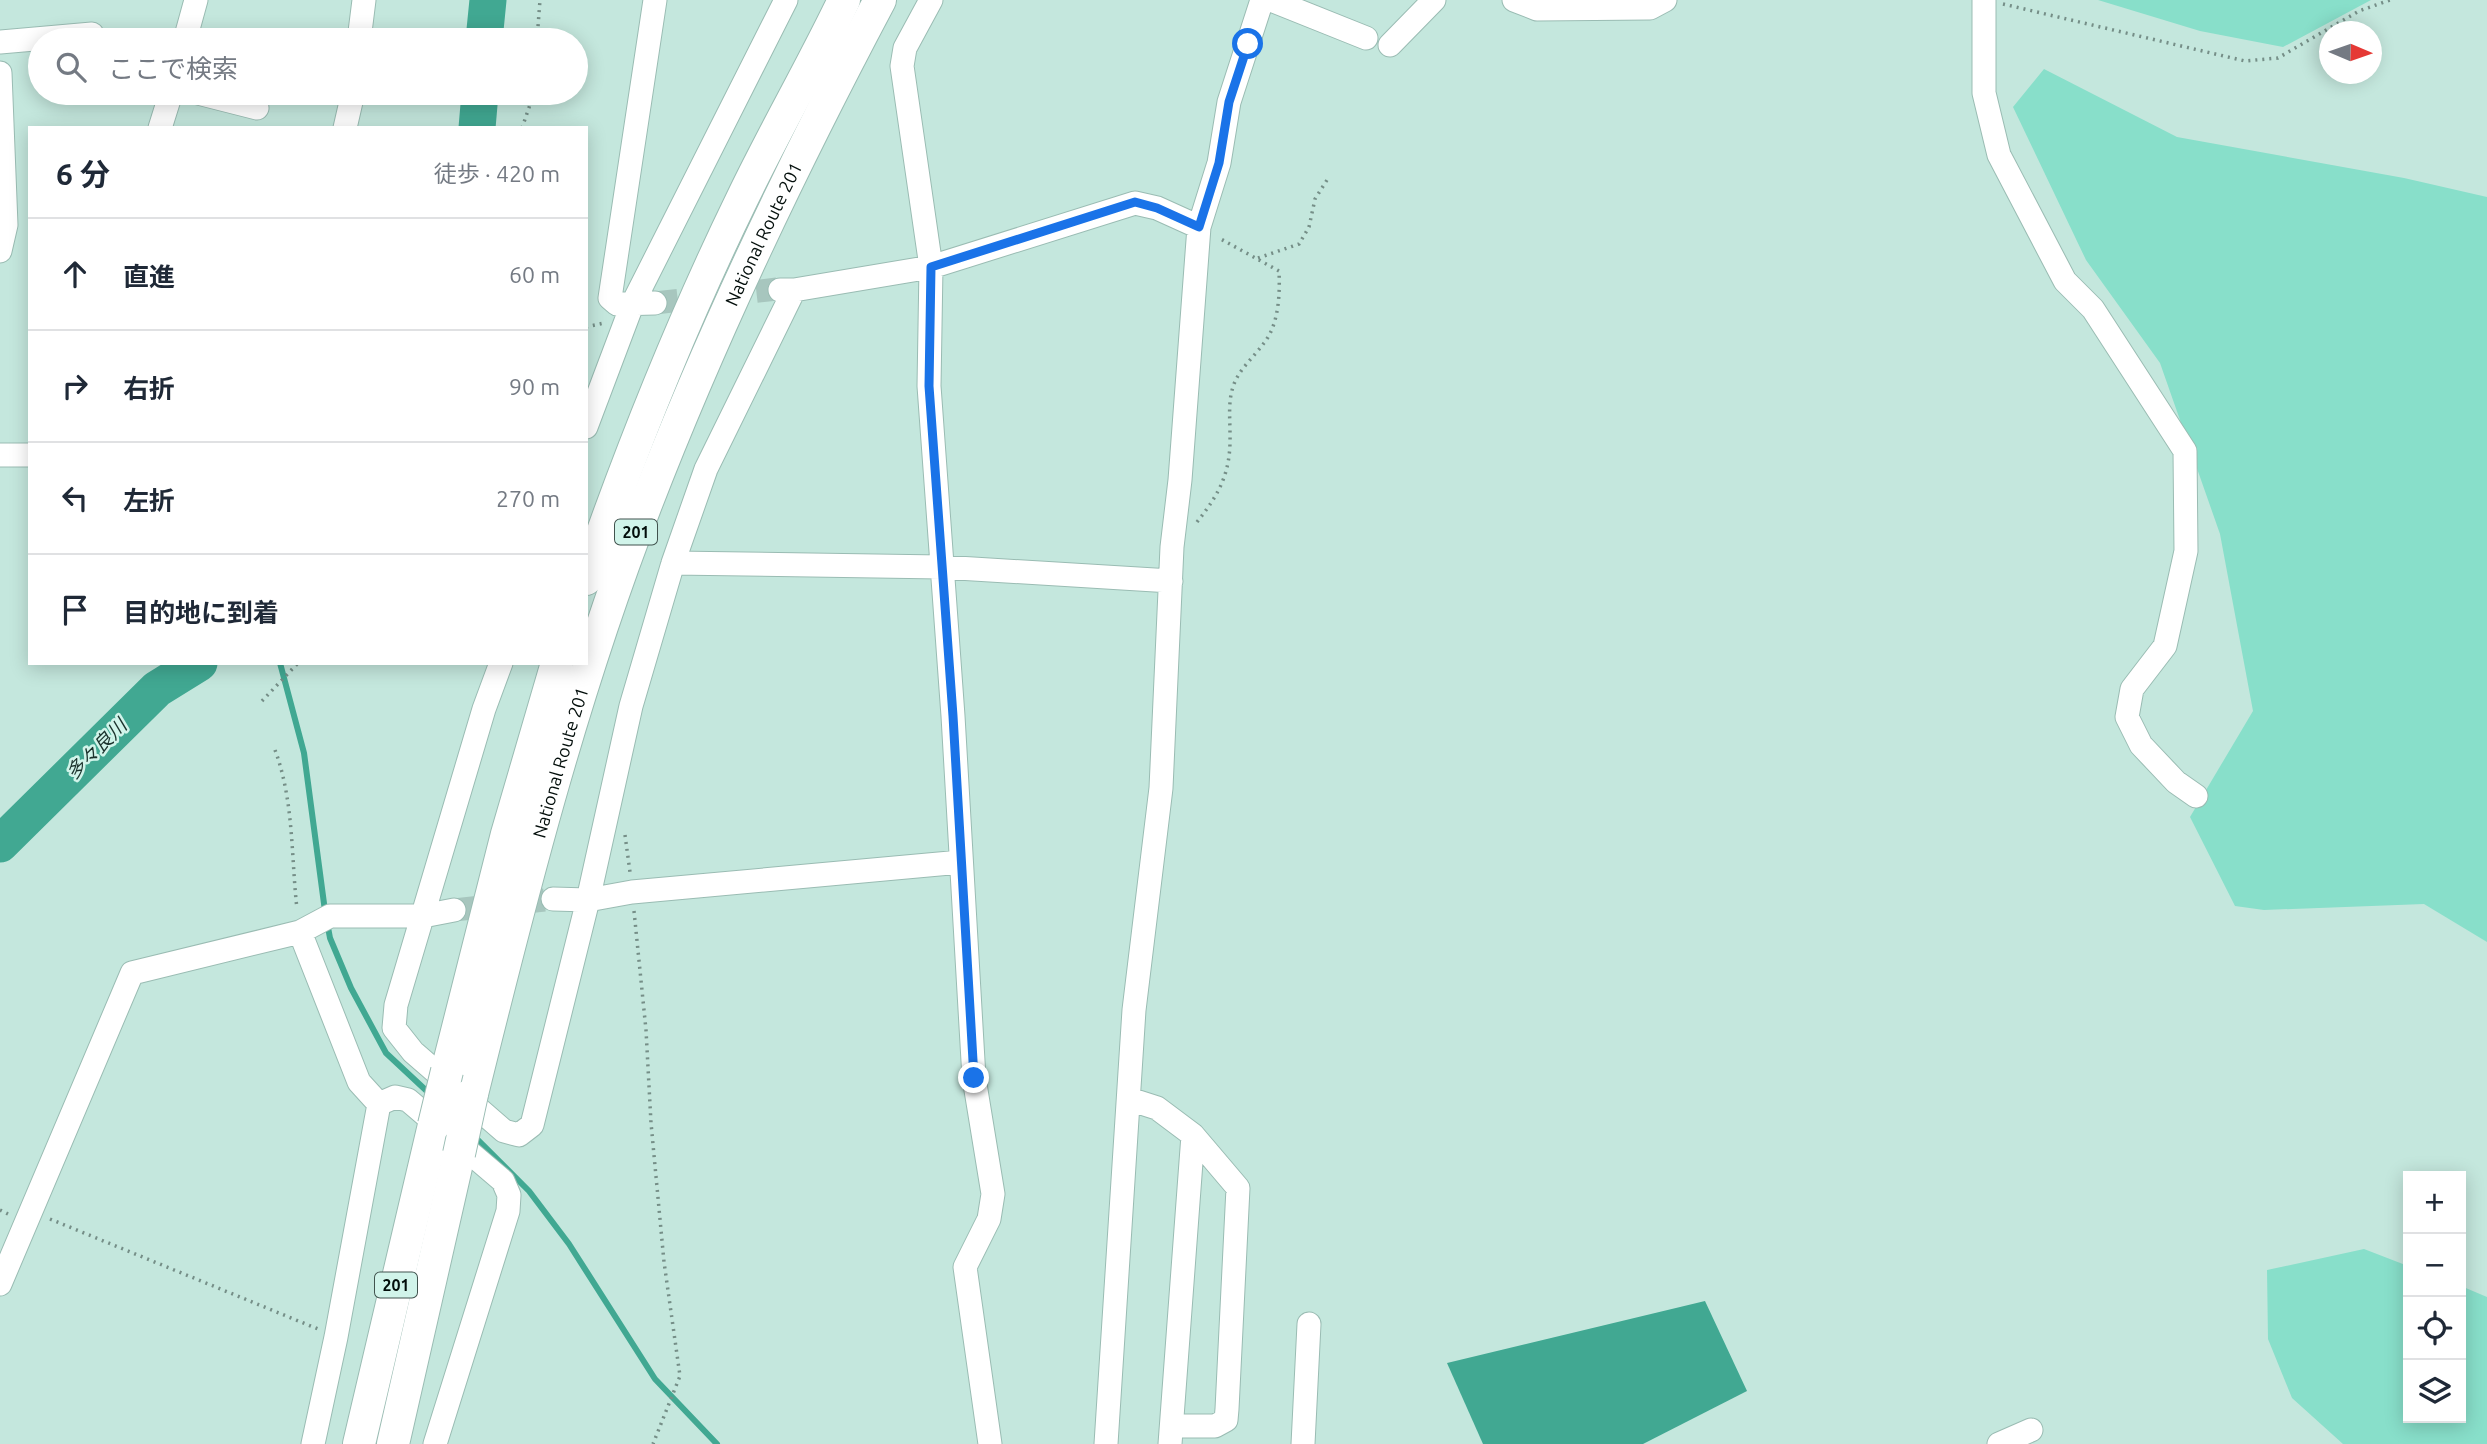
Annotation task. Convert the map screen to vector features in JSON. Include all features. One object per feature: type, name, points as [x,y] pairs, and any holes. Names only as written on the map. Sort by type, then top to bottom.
[{"type":"highway","name":"National Route 201","points":[[588,573],[675,347],[742,198],[844,0]]},
{"type":"highway","name":"National Route 201","points":[[393,1444],[472,1094],[513,929],[557,770],[595,648],[644,508],[699,373],[834,88],[880,0]]},
{"type":"highway","name":"National Route 201","points":[[359,1444],[447,1071],[507,834],[556,665]]},
{"type":"street","points":[[188,28],[196,0]]},
{"type":"street","points":[[360,28],[364,0]]},
{"type":"street","points":[[643,304],[617,304],[610,298],[655,0]]},
{"type":"street","points":[[588,423],[786,0]]},
{"type":"street","points":[[931,0],[905,48],[902,66],[931,267],[929,386],[953,716],[974,1078],[992,1194],[989,1219],[965,1268],[990,1444]]},
{"type":"street","points":[[1106,1444],[1134,1010],[1161,788],[1172,547],[1180,480],[1199,227],[1219,163],[1229,102],[1262,0]]},
{"type":"street","points":[[1271,0],[1366,38]]},
{"type":"street","points":[[1390,45],[1434,0]]},
{"type":"street","points":[[1514,0],[1537,9],[1650,8],[1665,0]]},
{"type":"street","points":[[1984,0],[1984,93],[1998,155],[2065,281],[2094,309],[2185,451],[2186,551],[2165,646],[2132,689],[2127,717],[2141,745],[2176,782],[2196,796]]},
{"type":"street","points":[[0,42],[28,40]]},
{"type":"street","points":[[0,73],[6,225],[0,251]]},
{"type":"street","points":[[161,126],[167,105]]},
{"type":"street","points":[[245,105],[257,108]]},
{"type":"street","points":[[345,126],[350,105]]},
{"type":"street","points":[[500,665],[484,709],[396,1005],[394,1028],[413,1052],[504,1131],[519,1135],[532,1125],[588,900],[631,706],[673,563],[706,470],[786,290],[931,267],[1135,202],[1157,208],[1199,227]]},
{"type":"street","points":[[0,455],[28,455]]},
{"type":"street","points":[[673,563],[941,567],[1171,581]]},
{"type":"street","points":[[553,899],[588,900],[632,892],[961,862]]},
{"type":"street","points":[[0,1284],[132,973],[304,931],[330,916],[423,916],[454,910]]},
{"type":"street","points":[[304,931],[359,1082],[379,1104]]},
{"type":"street","points":[[379,1104],[394,1097],[408,1100],[503,1181],[509,1195],[508,1211],[435,1444]]},
{"type":"street","points":[[1129,1099],[1157,1108],[1193,1135],[1238,1188],[1226,1420],[1215,1426],[1171,1435],[1193,1135]]},
{"type":"street","points":[[313,1444],[379,1104]]},
{"type":"street","points":[[1303,1444],[1309,1324]]},
{"type":"street","points":[[1999,1444],[2031,1430]]},
{"type":"path","points":[[538,28],[540,0]]},
{"type":"path","points":[[1984,0],[2245,61],[2278,58],[2359,11],[2390,0]]},
{"type":"path","points":[[523,126],[530,105]]},
{"type":"path","points":[[1256,259],[1299,244],[1309,227],[1315,199],[1326,180]]},
{"type":"path","points":[[1172,547],[1187,534],[1209,507],[1224,482],[1231,453],[1229,398],[1234,382],[1266,341],[1276,316],[1280,290],[1279,271],[1199,227]]},
{"type":"path","points":[[262,701],[297,665]]},
{"type":"path","points":[[275,750],[282,769],[290,810],[293,873],[304,931]]},
{"type":"path","points":[[632,892],[664,1262],[680,1376],[653,1444]]},
{"type":"path","points":[[31,1212],[336,1336]]},
{"type":"shaded area","points":[[2098,0],[2371,0],[2332,21],[2319,21],[2319,28],[2283,47],[2200,31]]},
{"type":"shaded area","points":[[2044,69],[2177,137],[2404,178],[2487,197],[2487,942],[2424,904],[2264,910],[2235,906],[2190,817],[2253,711],[2220,534],[2160,363],[2086,260],[2013,107]]},
{"type":"shaded area","points":[[2364,1249],[2403,1264],[2403,1423],[2466,1423],[2466,1288],[2487,1297],[2487,1444],[2343,1444],[2292,1398],[2268,1339],[2267,1270]]},
{"type":"shaded area","points":[[1705,1301],[1747,1391],[1643,1444],[1483,1444],[1447,1363]]},
{"type":"waterway","points":[[485,28],[488,0]]},
{"type":"waterway","points":[[477,126],[479,105]]},
{"type":"waterway","name":"多々良川","points":[[0,844],[157,689],[196,665]]},
{"type":"waterway","points":[[281,665],[304,753],[325,911]]},
{"type":"waterway","points":[[327,922],[330,938],[351,988],[386,1053],[431,1095]]},
{"type":"waterway","points":[[472,1134],[529,1191],[569,1244],[655,1379],[717,1444]]},
{"type":"tunnel","points":[[655,303],[777,289]]},
{"type":"tunnel","points":[[454,910],[553,899]]},
{"type":"route","points":[[974,1078],[953,716],[929,386],[931,267],[1135,202],[1157,208],[1199,227],[1219,163],[1229,102],[1248,44]]}]
